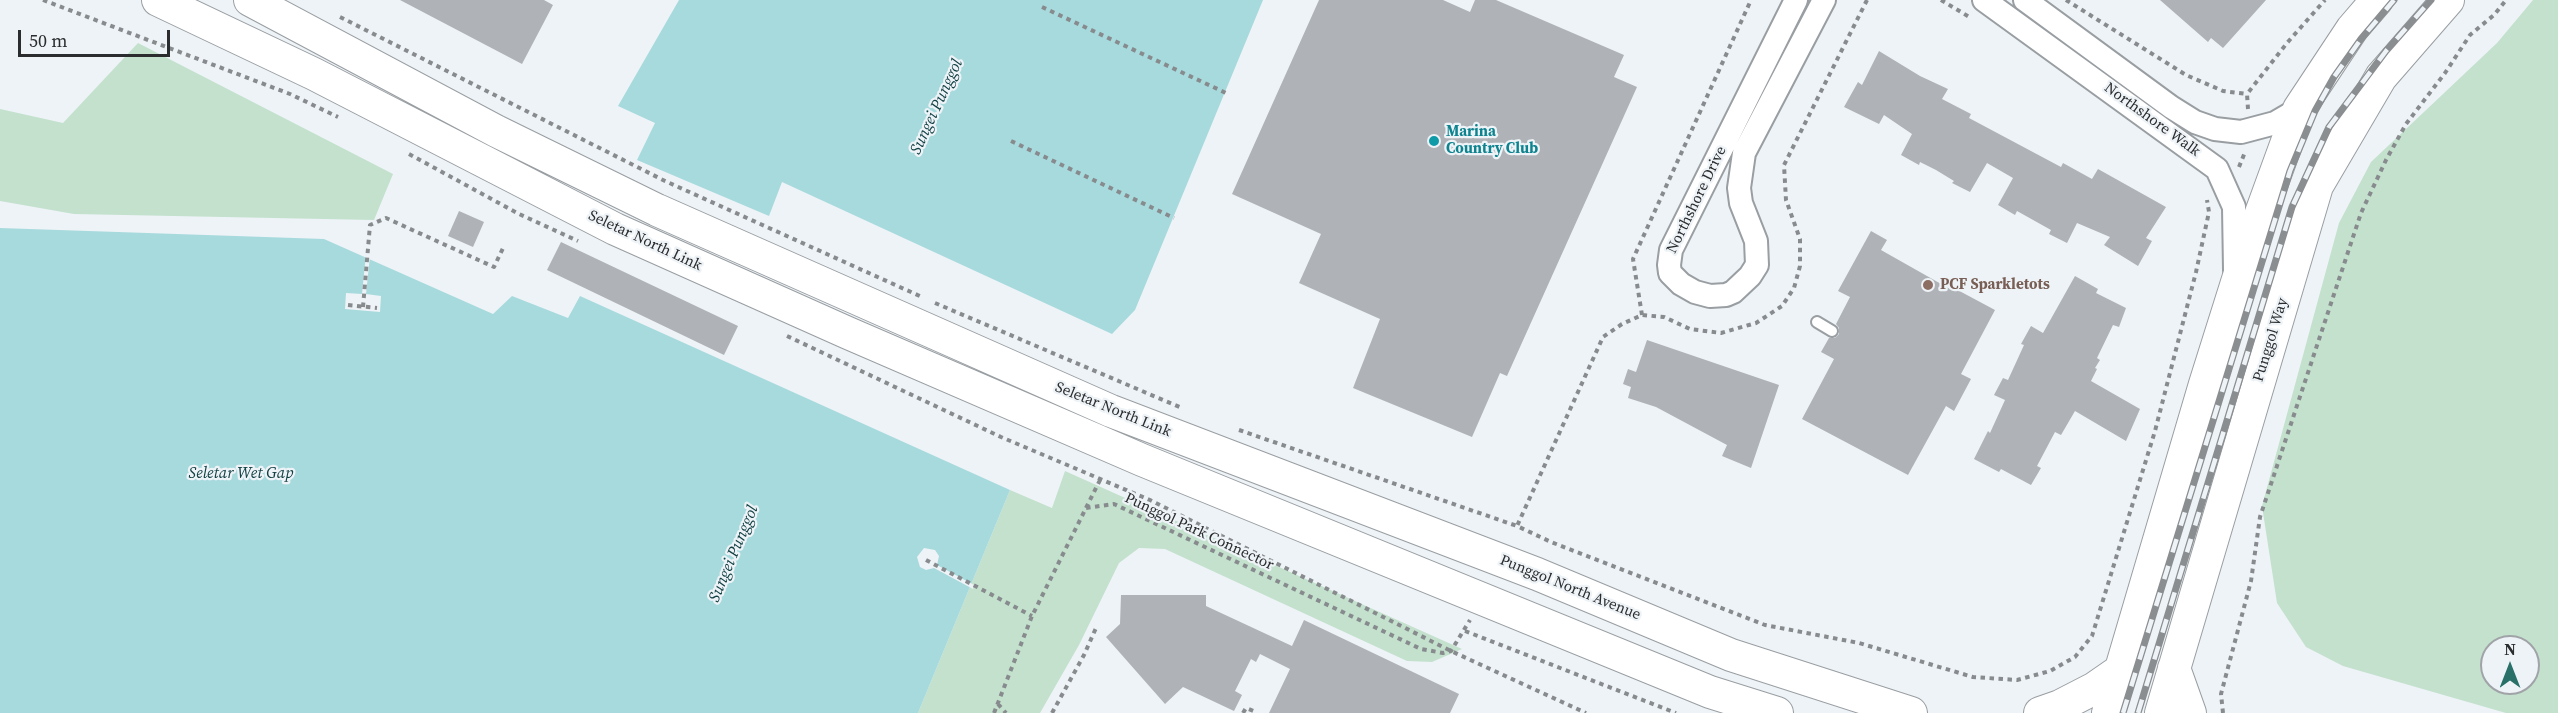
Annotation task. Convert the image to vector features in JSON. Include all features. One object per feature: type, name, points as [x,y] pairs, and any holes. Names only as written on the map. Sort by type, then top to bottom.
[{"type":"main road","name":"Seletar North Link","points":[[158,0],[314,74],[615,229],[848,333],[1142,460],[1710,692],[1777,713]]},
{"type":"main road","name":"Seletar North Link","points":[[250,0],[496,131],[657,210],[1111,411],[1231,442]]},
{"type":"main road","points":[[2108,713],[2205,384],[2235,290],[2299,109],[2352,29],[2377,0]]},
{"type":"main road","name":"Punggol Way","points":[[2161,713],[2317,186],[2381,77],[2448,0]]},
{"type":"main road","name":"Punggol North Avenue","points":[[1231,442],[1731,655],[1911,713]]},
{"type":"main road","points":[[2174,668],[2190,713]]},
{"type":"main road","points":[[2040,713],[2060,706],[2095,688],[2121,670]]},
{"type":"street","name":"Northshore Drive","points":[[1796,0],[1671,250],[1670,273],[1681,284],[1695,292],[1710,296],[1733,292],[1750,276],[1757,265],[1756,241],[1741,203],[1740,171],[1744,153],[1824,0]]},
{"type":"street","name":"Northshore Walk","points":[[1984,0],[2217,169],[2234,207],[2235,290]]},
{"type":"street","name":"Northshore Walk","points":[[2025,0],[2171,107],[2195,122],[2215,129],[2241,132],[2275,123],[2299,109]]},
{"type":"lane","points":[[1817,322],[1832,331]]},
{"type":"path","points":[[1642,315],[1633,259],[1751,0]]},
{"type":"path","points":[[1941,0],[1979,23]]},
{"type":"path","points":[[2066,0],[2186,75],[2223,92],[2247,94],[2325,0]]},
{"type":"path","points":[[2223,713],[2220,694],[2251,581],[2260,517],[2361,213],[2406,124],[2445,73],[2470,35],[2494,15],[2506,0]]},
{"type":"path","points":[[1042,7],[1226,93]]},
{"type":"path","points":[[339,16],[665,181],[930,300],[1187,411]]},
{"type":"path","points":[[1011,141],[1174,218]]},
{"type":"path","points":[[1551,542],[1765,624],[1859,643],[1973,677],[2017,680],[2050,671],[2075,657],[2092,636],[2158,420],[2209,212],[2206,193]]},
{"type":"path","points":[[363,305],[370,225],[386,218],[494,267],[504,246]]},
{"type":"path","points":[[348,305],[377,308]]},
{"type":"path","points":[[1231,442],[1516,526]]},
{"type":"path","points":[[994,713],[1032,616],[1101,478]]},
{"type":"path","name":"Punggol Park Connector","points":[[1086,508],[1114,504],[1406,643],[1432,652],[1451,651],[1586,713]]},
{"type":"path","points":[[926,560],[1032,616]]},
{"type":"path","points":[[1052,713],[1096,628]]},
{"type":"path","points":[[1451,651],[1465,631],[1676,713]]},
{"type":"path","points":[[998,704],[1006,713]]},
{"type":"path","points":[[1243,713],[1246,708],[1256,712]]},
{"type":"green space","points":[[2533,0],[2558,0],[2558,713],[2506,713],[2343,666],[2306,647],[2277,603],[2262,506],[2339,223],[2371,162],[2497,43]]},
{"type":"green space","points":[[138,43],[393,174],[374,220],[74,214],[0,201],[0,109],[63,123]]},
{"type":"green space","points":[[1065,471],[1462,649],[1432,662],[1407,661],[1165,549],[1139,548],[1119,563],[1079,645],[1040,713],[918,713],[1010,490],[1052,508]]},
{"type":"water","name":"Sungei Punggol","points":[[679,0],[1263,0],[1135,310],[1112,334],[782,182],[769,216],[637,160],[655,123],[618,106]]},
{"type":"water","name":"Seletar Wet Gap","points":[[0,228],[324,239],[493,314],[512,296],[568,318],[580,296],[1010,490],[918,713],[0,713]]},
{"type":"pier","points":[[366,254],[370,256],[366,294],[381,296],[380,312],[345,309],[346,293],[362,294]]},
{"type":"pier","points":[[924,548],[935,550],[939,556],[937,565],[974,585],[973,589],[934,568],[926,570],[920,567],[917,557]]},
{"type":"building","points":[[400,0],[544,0],[553,5],[522,64]]},
{"type":"building","name":"Marina Country Club","points":[[1319,0],[1443,0],[1470,12],[1475,0],[1496,0],[1624,55],[1614,77],[1637,87],[1507,376],[1500,373],[1472,437],[1353,388],[1380,319],[1299,283],[1321,234],[1232,194]]},
{"type":"building","points":[[2160,0],[2266,0],[2223,48],[2211,38],[2208,42]]},
{"type":"building","points":[[1879,51],[1920,76],[1948,89],[1942,99],[1971,114],[1969,118],[2061,167],[2063,163],[2092,179],[2098,169],[2166,207],[2146,238],[2152,241],[2138,266],[2104,245],[2110,237],[2077,223],[2067,243],[2049,234],[2051,230],[2017,211],[2015,215],[1998,205],[2013,178],[1987,163],[1970,192],[1952,183],[1954,181],[1936,170],[1920,162],[1919,165],[1901,155],[1912,134],[1884,115],[1879,124],[1844,107],[1858,82],[1862,85]]},
{"type":"building","points":[[459,211],[484,222],[473,247],[448,236]]},
{"type":"building","points":[[1871,231],[1887,240],[1881,250],[1950,289],[1952,287],[1995,310],[1961,374],[1971,379],[1954,411],[1946,406],[1908,475],[1802,419],[1834,359],[1821,352],[1829,338],[1835,338],[1839,334],[1836,324],[1850,297],[1838,291]]},
{"type":"building","points":[[561,242],[738,326],[724,355],[547,270]]},
{"type":"building","points":[[2075,276],[2098,289],[2096,293],[2126,308],[2119,327],[2113,325],[2097,358],[2100,360],[2091,381],[2140,409],[2126,441],[2075,411],[2061,435],[2055,432],[2037,466],[2041,468],[2031,485],[2001,469],[1999,472],[1974,459],[1988,431],[1990,433],[2005,400],[1994,395],[2003,378],[2008,380],[2024,345],[2021,344],[2031,326],[2043,333]]},
{"type":"building","points":[[1647,340],[1779,385],[1751,468],[1722,456],[1727,445],[1656,407],[1628,398],[1631,387],[1623,384],[1628,369],[1636,372]]},
{"type":"building","points":[[1121,595],[1206,595],[1206,606],[1292,646],[1304,620],[1459,694],[1450,713],[1269,713],[1290,669],[1260,654],[1256,662],[1251,659],[1235,691],[1242,695],[1234,711],[1183,687],[1165,704],[1106,637],[1120,624]]},
{"type":"railway","points":[[2123,713],[2290,171],[2315,111],[2334,77],[2361,39],[2394,0]]},
{"type":"railway","points":[[2138,713],[2292,207],[2329,127],[2386,51],[2431,0]]},
{"type":"place","name":"Marina Country Club","points":[[1434,141]]},
{"type":"place","name":"PCF Sparkletots","points":[[1928,285]]}]
